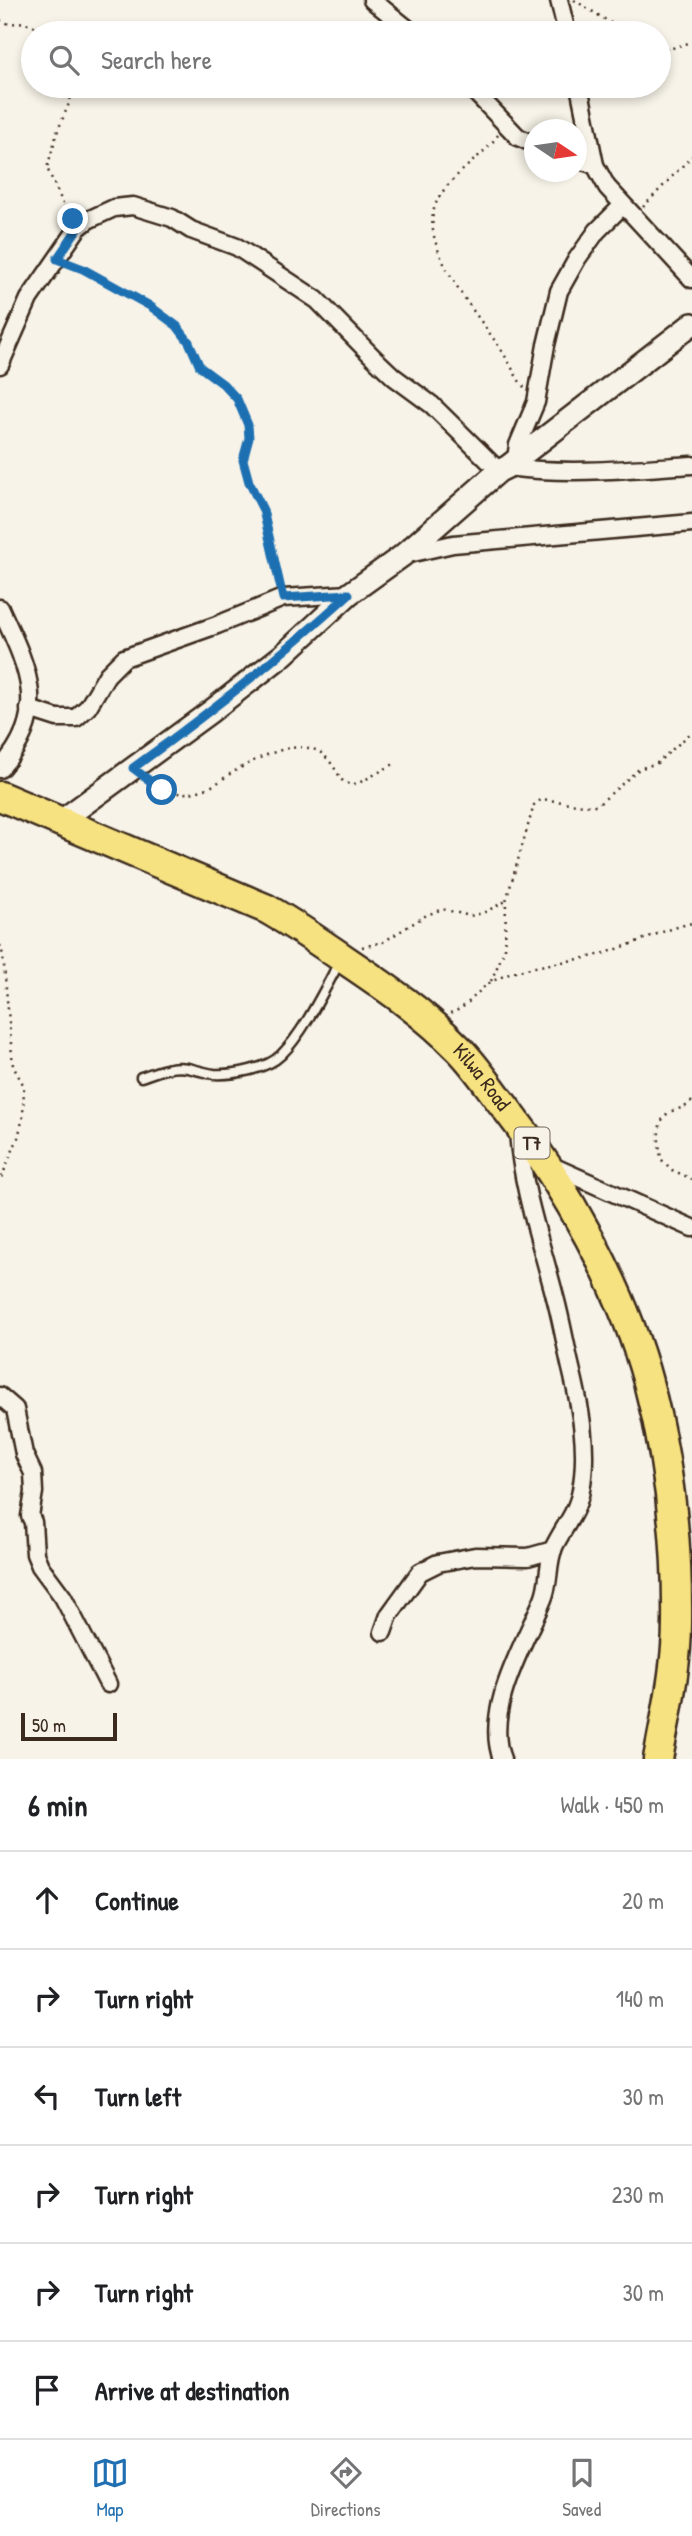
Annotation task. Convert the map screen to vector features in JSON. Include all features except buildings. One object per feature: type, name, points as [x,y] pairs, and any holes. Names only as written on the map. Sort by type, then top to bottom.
[{"type":"highway","name":"Kilwa Road","points":[[0,796],[267,909],[302,929],[412,1005],[426,1018],[460,1051],[546,1164],[610,1283],[631,1331],[648,1381],[665,1458],[676,1556],[677,1626],[671,1684],[658,1759]]},
{"type":"street","points":[[372,0],[398,21]]},
{"type":"street","points":[[559,0],[564,21]]},
{"type":"street","points":[[480,98],[524,139]]},
{"type":"street","points":[[581,98],[595,165],[607,187],[692,279]]},
{"type":"street","points":[[587,162],[595,165]]},
{"type":"street","points":[[0,365],[29,299],[78,228],[88,220],[114,208],[133,206],[172,218],[191,230],[237,247],[317,300],[394,376],[508,466],[542,472],[578,472],[692,465]]},
{"type":"street","points":[[508,466],[536,402],[559,291],[597,230],[629,210]]},
{"type":"street","points":[[61,821],[210,712],[272,663],[349,594],[402,556],[508,466],[692,324]]},
{"type":"street","points":[[402,556],[453,544],[692,523]]},
{"type":"street","points":[[29,709],[57,718],[76,718],[88,707],[107,675],[124,658],[283,598],[349,594]]},
{"type":"street","points":[[0,608],[25,665],[31,691],[28,723],[10,758],[0,769]]},
{"type":"street","points":[[502,1759],[496,1725],[517,1655],[544,1597],[553,1550],[581,1493],[584,1470],[582,1422],[555,1298],[520,1165],[518,1124]]},
{"type":"street","points":[[546,1164],[692,1228]]},
{"type":"street","points":[[0,1396],[15,1409],[24,1454],[33,1473],[34,1492],[30,1516],[35,1554],[40,1566],[63,1597],[108,1684]]},
{"type":"street","points":[[383,1632],[389,1615],[420,1572],[438,1563],[475,1556],[528,1557],[553,1550]]},
{"type":"lane","points":[[141,1077],[168,1068],[185,1068],[214,1074],[228,1073],[260,1067],[280,1056],[295,1037],[342,958]]},
{"type":"path","points":[[574,0],[608,21]]},
{"type":"path","points":[[0,20],[9,24],[21,22]]},
{"type":"path","points":[[671,48],[692,42]]},
{"type":"path","points":[[70,98],[47,168],[64,206],[78,228]]},
{"type":"path","points":[[506,124],[489,148],[449,183],[436,202],[432,216],[433,232],[445,269],[505,355],[521,384],[536,402]]},
{"type":"path","points":[[629,210],[692,156]]},
{"type":"path","points":[[57,259],[83,269],[150,306],[177,326],[189,342],[200,367],[223,384],[237,399],[248,425],[249,438],[243,460],[249,482],[263,510],[283,598]]},
{"type":"path","points":[[491,981],[505,949],[506,901],[534,805],[542,799],[591,806],[599,804],[628,777],[657,762],[692,732]]},
{"type":"path","points":[[133,768],[162,790],[191,793],[213,786],[235,771],[292,746],[306,746],[319,752],[334,765],[344,783],[357,784],[394,764]]},
{"type":"path","points":[[342,958],[363,946],[383,942],[425,916],[442,909],[470,916],[483,913],[506,901]]},
{"type":"path","points":[[426,1018],[456,1011],[491,981],[545,965],[596,955],[692,923]]},
{"type":"path","points":[[0,945],[13,1066],[24,1086],[23,1117],[18,1138],[0,1181]]},
{"type":"path","points":[[692,1101],[686,1107],[667,1114],[661,1122],[659,1132],[661,1158],[672,1170],[692,1179]]},
{"type":"route","points":[[73,219],[78,228],[57,259],[83,269],[150,306],[177,326],[189,342],[200,367],[223,384],[237,399],[248,425],[249,438],[243,460],[249,482],[263,510],[283,598],[349,594],[282,654],[210,712],[133,768],[162,790]]}]
